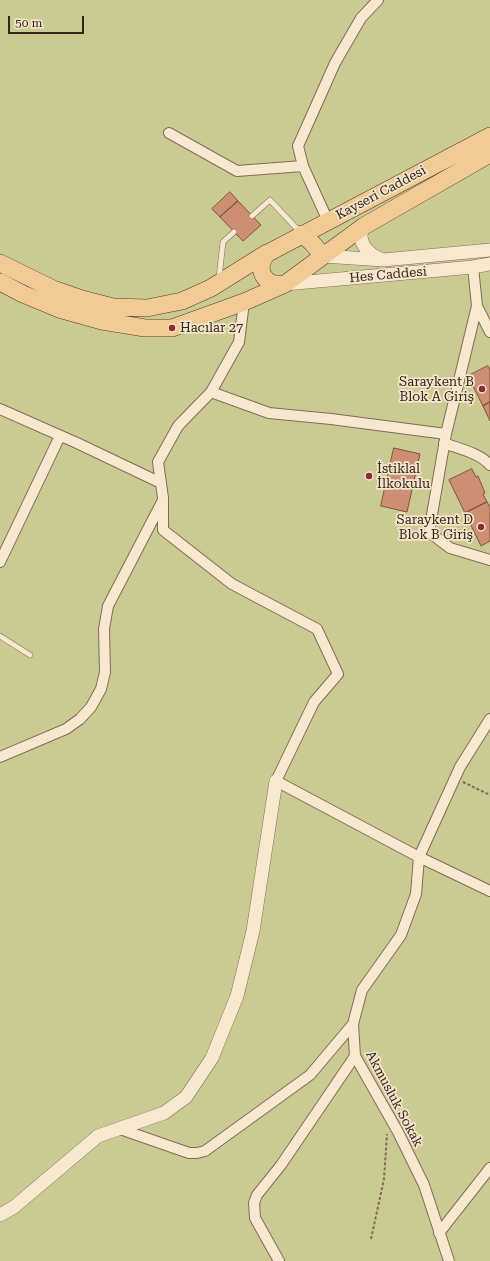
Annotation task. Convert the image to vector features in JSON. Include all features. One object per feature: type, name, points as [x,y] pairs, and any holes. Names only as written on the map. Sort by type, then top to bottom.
[{"type":"main road","name":"Kayseri Caddesi","points":[[0,263],[53,288],[112,307],[147,308],[182,301],[211,288],[270,251],[490,136]]},
{"type":"main road","name":"Kayseri Caddesi","points":[[0,282],[23,294],[59,309],[102,321],[145,328],[172,328],[244,302],[287,282],[364,226],[490,154]]},
{"type":"main road","points":[[302,234],[323,256]]},
{"type":"main road","points":[[270,251],[262,261],[261,266],[263,276],[266,280],[275,285],[287,282]]},
{"type":"street","points":[[328,221],[303,166],[298,146],[335,63],[361,18],[378,0]]},
{"type":"street","points":[[169,133],[237,171],[303,166]]},
{"type":"street","points":[[364,226],[361,235],[364,246],[374,256],[383,260]]},
{"type":"street","name":"Hes Caddesi","points":[[323,256],[383,260],[490,250]]},
{"type":"street","name":"Hes Caddesi","points":[[287,282],[473,267],[490,264]]},
{"type":"street","points":[[473,267],[477,306],[445,439],[429,532],[450,548],[490,560]]},
{"type":"street","points":[[0,1215],[14,1207],[98,1136],[164,1113],[186,1097],[212,1058],[237,996],[253,931],[276,781],[314,702],[338,674],[317,629],[232,584],[163,530],[164,498],[158,462],[178,426],[211,392],[239,342],[244,302]]},
{"type":"street","points":[[477,306],[490,332]]},
{"type":"street","points":[[211,392],[269,413],[330,419],[445,439],[487,461],[490,465]]},
{"type":"street","points":[[0,408],[161,484]]},
{"type":"street","points":[[0,562],[60,436]]},
{"type":"street","points":[[0,757],[66,728],[80,719],[91,707],[101,689],[105,672],[104,629],[108,606],[164,498]]},
{"type":"street","name":"Akmusluk Sokak","points":[[449,1261],[424,1185],[398,1132],[356,1056],[353,1024],[362,990],[401,935],[416,894],[419,857],[460,767],[490,719]]},
{"type":"street","points":[[276,781],[419,857],[490,891]]},
{"type":"street","points":[[120,1129],[189,1153],[205,1151],[310,1075],[353,1024]]},
{"type":"street","points":[[279,1261],[254,1218],[254,1202],[257,1195],[281,1165],[356,1056]]},
{"type":"street","points":[[439,1233],[490,1168]]},
{"type":"lane","points":[[252,216],[270,200],[302,234]]},
{"type":"lane","points":[[219,283],[223,242],[234,232]]},
{"type":"lane","points":[[0,636],[30,655]]},
{"type":"path","points":[[455,778],[490,795]]},
{"type":"path","points":[[371,1239],[384,1179],[388,1137],[386,1130]]},
{"type":"green space","points":[[0,0],[490,0],[490,1261],[0,1261]]},
{"type":"building","points":[[230,192],[238,201],[220,217],[212,209]]},
{"type":"building","points":[[238,201],[261,225],[243,241],[220,217]]},
{"type":"building","name":"Saraykent B Blok A Giriş","points":[[488,366],[490,370],[490,402],[483,406],[468,376]]},
{"type":"building","points":[[490,402],[490,421],[483,406]]},
{"type":"building","points":[[394,448],[420,454],[407,512],[381,506]]},
{"type":"building","points":[[472,469],[476,477],[478,476],[487,502],[465,513],[449,480]]},
{"type":"building","name":"Saraykent D Blok B Giriş","points":[[487,502],[490,507],[490,541],[481,546],[465,513]]},
{"type":"place","name":"Hacılar 27","points":[[172,328]]},
{"type":"place","name":"Saraykent B Blok A Giriş","points":[[482,389]]},
{"type":"place","name":"İstiklal İlkokulu","points":[[369,476]]},
{"type":"place","name":"Saraykent D Blok B Giriş","points":[[481,527]]}]
